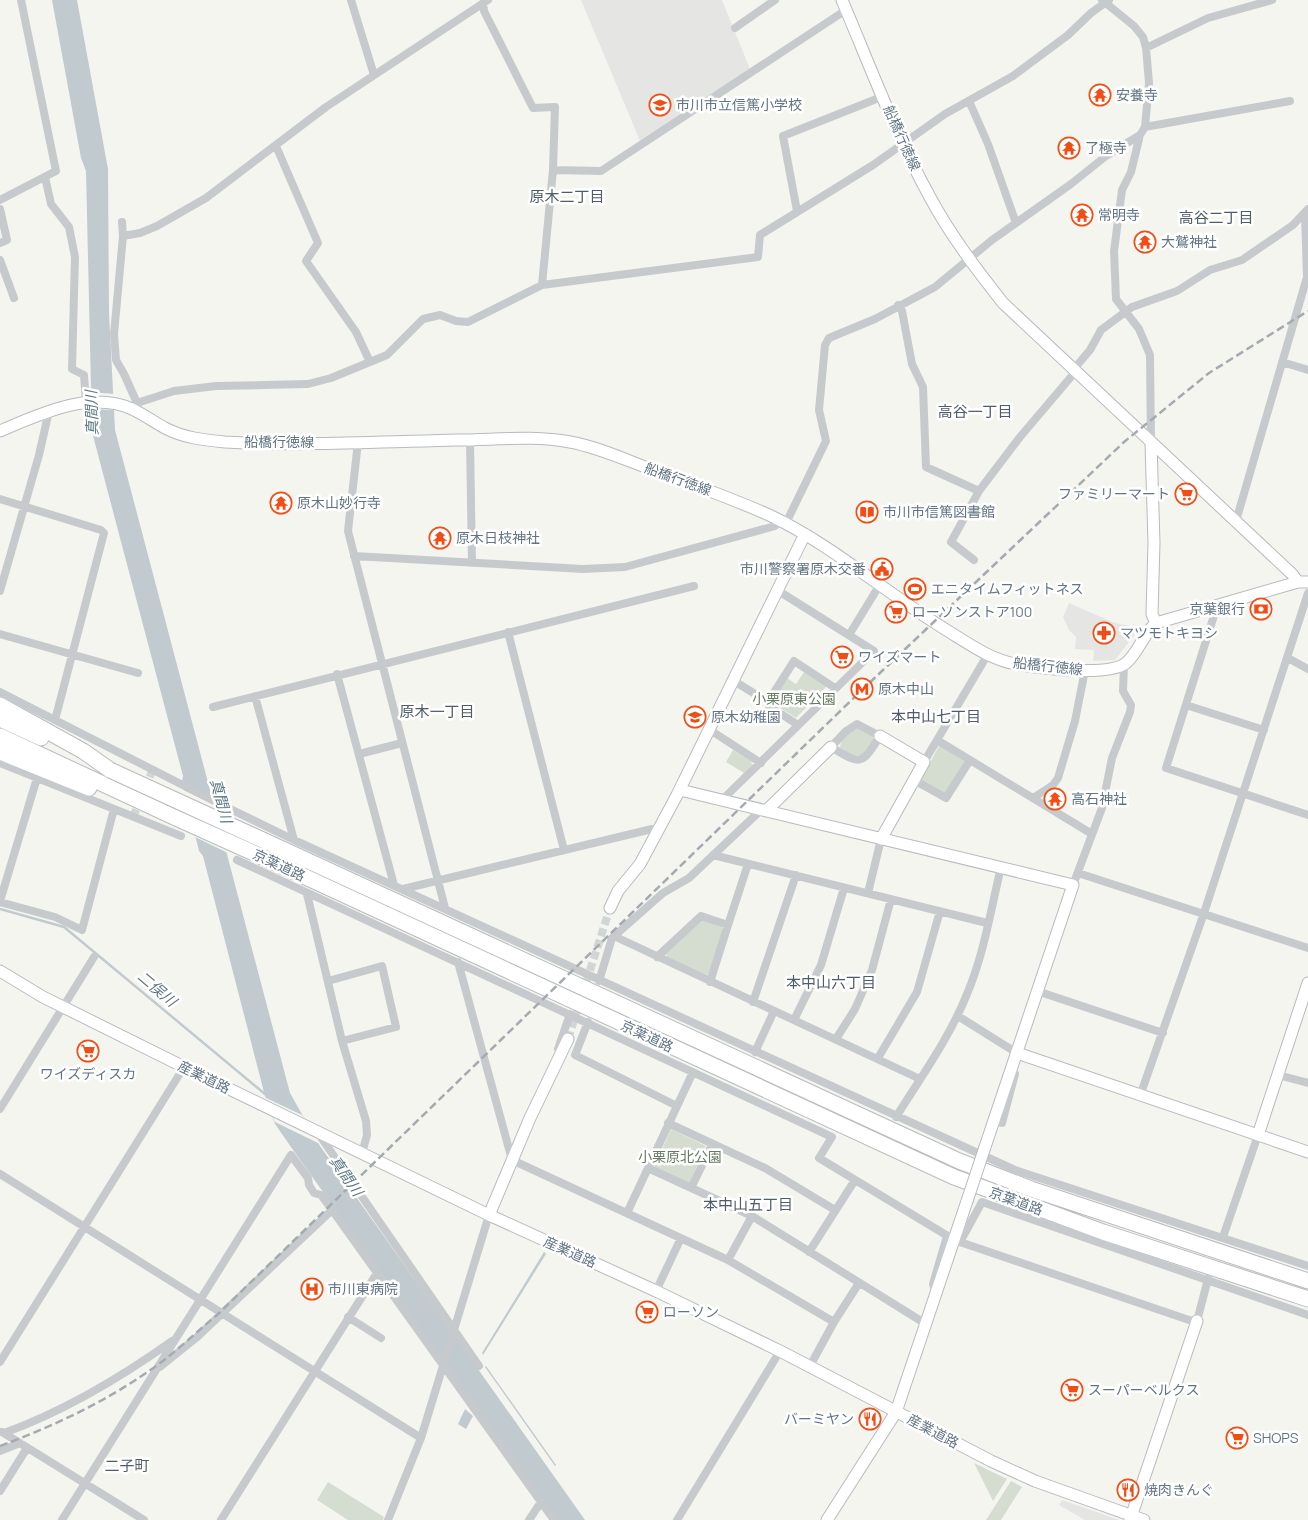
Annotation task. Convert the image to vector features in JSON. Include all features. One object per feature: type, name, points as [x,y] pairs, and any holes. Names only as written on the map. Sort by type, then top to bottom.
[{"type":"highway","points":[[0,705],[83,750],[110,770]]},
{"type":"highway","name":"京葉道路","points":[[0,719],[959,1161],[1088,1209],[1308,1281]]},
{"type":"highway","name":"京葉道路","points":[[0,736],[954,1177],[1077,1223],[1308,1299]]},
{"type":"highway","points":[[0,755],[135,806],[176,818]]},
{"type":"main road","name":"船橋行徳線","points":[[844,5],[931,200],[969,258],[1003,303],[1151,443],[1292,574],[1303,582]]},
{"type":"main road","name":"船橋行徳線","points":[[0,431],[49,411],[87,403],[136,406],[169,430],[195,439],[247,443],[470,440],[540,440],[574,443],[722,495],[783,522],[805,534],[920,614],[988,654],[1017,664],[1085,670],[1102,670],[1124,665]]},
{"type":"main road","points":[[1124,665],[1148,629],[1156,623],[1152,614],[1154,543],[1151,443]]},
{"type":"main road","points":[[610,908],[618,891],[640,864],[680,790],[805,534]]},
{"type":"main road","name":"船橋行徳線","points":[[1156,623],[1303,582]]},
{"type":"main road","points":[[880,736],[924,762],[881,839]]},
{"type":"main road","points":[[763,810],[831,747]]},
{"type":"main road","points":[[680,790],[1073,885],[896,1412],[827,1520]]},
{"type":"main road","name":"産業道路","points":[[0,971],[63,1008],[489,1215],[656,1290],[810,1366],[1014,1472],[1131,1518],[1144,1520]]},
{"type":"main road","points":[[1258,1135],[1308,982]]},
{"type":"main road","points":[[489,1215],[533,1111],[568,1039]]},
{"type":"main road","points":[[1017,1053],[1308,1152]]},
{"type":"main road","points":[[1131,1518],[1197,1321]]},
{"type":"street","points":[[0,200],[56,171],[22,0]]},
{"type":"street","points":[[351,0],[374,75]]},
{"type":"street","points":[[734,28],[775,0]]},
{"type":"street","points":[[1146,48],[1208,18],[1272,0]]},
{"type":"street","points":[[122,222],[123,236],[114,334],[116,360],[124,374],[136,406],[174,391],[216,386],[308,384],[331,378],[387,355],[423,319],[440,315],[456,321],[468,322],[542,285],[758,257],[760,235],[873,165],[945,114],[1013,76],[1068,35],[1105,1],[1144,37],[1146,48],[1149,84],[1145,127],[1140,135],[1131,172],[1122,190],[1114,250],[1116,299],[1139,330],[1150,355],[1151,443]]},
{"type":"street","points":[[123,236],[140,233],[180,214],[206,198],[326,107],[486,2]]},
{"type":"street","points":[[486,2],[484,12],[533,108],[555,107],[553,170],[542,285]]},
{"type":"street","points":[[553,170],[601,172],[844,5]]},
{"type":"street","points":[[797,211],[783,136],[884,96]]},
{"type":"street","points":[[969,101],[988,144],[1016,223]]},
{"type":"street","points":[[1145,127],[1290,101]]},
{"type":"street","points":[[354,556],[583,569],[624,567],[775,526],[783,522],[826,441],[819,410],[825,345],[829,338],[875,320],[951,276],[969,258],[1119,146],[1140,135]]},
{"type":"street","points":[[276,146],[318,243],[306,261],[356,332],[370,362]]},
{"type":"street","points":[[45,177],[51,204],[70,227],[74,257],[72,369],[84,375],[87,403]]},
{"type":"street","points":[[0,209],[7,240],[0,243]]},
{"type":"street","points":[[974,560],[951,542],[979,491],[1075,370],[1090,350],[1101,330],[1140,303],[1163,298],[1210,270],[1242,260],[1293,225],[1306,212]]},
{"type":"street","points":[[1236,521],[1307,277],[1306,212]]},
{"type":"street","points":[[0,260],[14,298]]},
{"type":"street","points":[[898,305],[902,311],[912,364],[923,387],[926,467],[979,491]]},
{"type":"street","points":[[1282,362],[1308,370]]},
{"type":"street","points":[[0,591],[25,506],[49,411]]},
{"type":"street","points":[[470,440],[472,563]]},
{"type":"street","points":[[358,442],[348,531],[445,908]]},
{"type":"street","points":[[0,499],[101,530],[104,533],[55,720]]},
{"type":"street","points":[[213,707],[337,674],[694,586]]},
{"type":"street","points":[[848,635],[879,586]]},
{"type":"street","points":[[722,800],[832,694],[835,688],[874,650],[778,590]]},
{"type":"street","points":[[1140,1096],[1204,913],[1308,593]]},
{"type":"street","points":[[1217,606],[1166,768],[1308,815]]},
{"type":"street","points":[[508,632],[564,850]]},
{"type":"street","points":[[0,634],[138,673]]},
{"type":"street","points":[[924,762],[988,654]]},
{"type":"street","points":[[1288,658],[1308,669]]},
{"type":"street","points":[[768,702],[794,661],[835,688]]},
{"type":"street","points":[[1073,885],[1102,808],[1114,753],[1130,712],[1131,705],[1124,691],[1124,665]]},
{"type":"street","points":[[1033,798],[1053,785],[1058,778],[1075,721],[1085,670]]},
{"type":"street","points":[[337,674],[394,885]]},
{"type":"street","points":[[734,681],[768,702],[769,706],[798,725]]},
{"type":"street","points":[[0,692],[294,840],[1015,1170],[1308,1266]]},
{"type":"street","points":[[255,696],[294,840]]},
{"type":"street","points":[[1186,705],[1264,730]]},
{"type":"street","points":[[857,724],[880,736],[867,757],[859,760],[851,759],[831,747],[846,731],[857,724]]},
{"type":"street","points":[[710,730],[761,762]]},
{"type":"street","points":[[937,740],[1092,834]]},
{"type":"street","points":[[358,754],[402,743]]},
{"type":"street","points":[[0,755],[37,778],[181,836]]},
{"type":"street","points":[[914,780],[946,798],[970,760]]},
{"type":"street","points":[[37,778],[0,902],[55,917],[82,930],[114,809]]},
{"type":"street","points":[[599,981],[612,938],[616,937],[663,893],[689,878],[763,810]]},
{"type":"street","points":[[404,889],[652,829],[657,832]]},
{"type":"street","points":[[868,893],[881,839]]},
{"type":"street","points":[[713,855],[987,923]]},
{"type":"street","points":[[238,860],[832,1137],[819,1158],[954,1239],[1197,1321],[1208,1279]]},
{"type":"street","points":[[710,982],[748,864]]},
{"type":"street","points":[[896,1117],[958,1016],[977,966],[1001,868]]},
{"type":"street","points":[[1078,873],[1308,948]]},
{"type":"street","points":[[753,1002],[796,876]]},
{"type":"street","points":[[794,1020],[821,964],[844,888]]},
{"type":"street","points":[[308,894],[342,1041],[366,1121],[367,1135],[362,1153]]},
{"type":"street","points":[[836,1039],[855,1009],[872,970],[891,899]]},
{"type":"street","points":[[878,1058],[917,992],[940,911]]},
{"type":"street","points":[[658,957],[701,916],[728,925]]},
{"type":"street","points":[[616,937],[920,1079]]},
{"type":"street","points":[[0,1109],[94,956]]},
{"type":"street","points":[[458,962],[512,1160],[728,1260],[834,1322]]},
{"type":"street","points":[[328,980],[382,966],[396,1027],[342,1041]]},
{"type":"street","points":[[1038,991],[1163,1033]]},
{"type":"street","points":[[755,1052],[774,1011]]},
{"type":"street","points":[[533,1111],[535,1094],[559,1046],[570,1014]]},
{"type":"street","points":[[958,1016],[1017,1053],[1019,1061],[1002,1123]]},
{"type":"street","points":[[588,1022],[575,1055],[677,1106]]},
{"type":"street","points":[[0,1362],[184,1067]]},
{"type":"street","points":[[627,1213],[693,1072]]},
{"type":"street","points":[[1278,1075],[1302,1083],[1308,1082]]},
{"type":"street","points":[[668,1123],[765,1168],[836,1210]]},
{"type":"street","points":[[316,1131],[478,1366]]},
{"type":"street","points":[[1223,1237],[1258,1135]]},
{"type":"street","points":[[690,1188],[712,1145]]},
{"type":"street","points":[[62,1520],[291,1155],[308,1178],[308,1184],[314,1193],[321,1196],[332,1210],[554,1520]]},
{"type":"street","points":[[648,1168],[752,1216],[926,1324]]},
{"type":"street","points":[[0,1174],[420,1438]]},
{"type":"street","points":[[809,1252],[855,1180]]},
{"type":"street","points":[[936,1294],[933,1284],[954,1239],[982,1202],[1308,1315]]},
{"type":"street","points":[[156,1370],[196,1338],[332,1210]]},
{"type":"street","points":[[388,1520],[420,1438],[444,1367],[489,1215]]},
{"type":"street","points":[[728,1260],[752,1216]]},
{"type":"street","points":[[656,1290],[681,1238]]},
{"type":"street","points":[[221,1520],[377,1273]]},
{"type":"street","points":[[810,1366],[834,1322],[859,1283]]},
{"type":"street","points":[[348,1317],[381,1338]]},
{"type":"street","points":[[2,1432],[41,1420],[73,1404],[122,1375],[176,1338]]},
{"type":"street","points":[[677,1520],[780,1351]]},
{"type":"street","points":[[2,1432],[144,1520]]},
{"type":"street","points":[[0,1451],[24,1446]]},
{"type":"street","points":[[0,1491],[24,1446]]},
{"type":"street","points":[[530,1520],[541,1502]]},
{"type":"shaded area","name":"市川市立信篤小学校","points":[[581,0],[722,0],[750,69],[640,141]]},
{"type":"shaded area","name":"マツモトキヨシ","points":[[1069,603],[1115,623],[1140,628],[1115,660],[1093,661],[1094,650],[1075,649],[1076,637],[1069,630],[1063,617]]},
{"type":"shaded area","points":[[1062,1500],[1120,1520],[1085,1520],[1059,1505]]},
{"type":"green space","name":"小栗原東公園","points":[[804,672],[827,686],[796,718],[774,704],[773,699],[787,678],[796,684]]},
{"type":"green space","points":[[861,728],[873,736],[873,743],[861,756],[851,755],[840,748],[842,740],[847,734]]},
{"type":"green space","points":[[940,744],[965,762],[946,793],[943,794],[920,781]]},
{"type":"green space","points":[[733,750],[751,761],[752,765],[744,773],[726,762]]},
{"type":"green space","points":[[704,920],[722,927],[723,930],[709,974],[706,975],[667,957],[666,954],[700,921]]},
{"type":"green space","name":"小栗原北公園","points":[[671,1129],[706,1146],[689,1184],[654,1167]]},
{"type":"green space","points":[[974,1463],[1007,1479],[993,1501]]},
{"type":"green space","points":[[1011,1481],[1022,1487],[1001,1520],[986,1520]]},
{"type":"green space","points":[[328,1482],[384,1517],[383,1520],[348,1520],[317,1500]]},
{"type":"water","name":"真間川","points":[[52,0],[77,0],[108,169],[109,313],[115,430],[290,1093],[320,1146],[585,1520],[558,1520],[275,1124],[265,1096],[203,856],[199,851],[182,782],[183,776],[92,432],[86,171],[81,158]]},
{"type":"water","points":[[544,1252],[546,1254],[483,1355],[482,1353]]},
{"type":"water","points":[[485,1367],[556,1465],[555,1466]]},
{"type":"water","points":[[465,1409],[473,1416],[466,1429],[458,1424]]},
{"type":"pier","points":[[88,392],[115,394],[115,410],[89,409]]},
{"type":"pier","points":[[181,789],[217,806],[230,854],[193,836]]},
{"type":"pier","points":[[264,1097],[302,1115],[322,1145],[275,1122]]},
{"type":"waterway","name":"二俣川","points":[[0,909],[64,927],[265,1094]]},
{"type":"tunnel","points":[[145,788],[153,769]]},
{"type":"tunnel","points":[[133,817],[141,799]]},
{"type":"tunnel","points":[[568,1039],[610,908]]},
{"type":"railway","points":[[0,1446],[38,1431],[111,1395],[156,1366],[217,1315],[864,688],[1124,442],[1209,373],[1308,311]]},
{"type":"place","name":"安養寺","points":[[1100,95]]},
{"type":"place","name":"市川市立信篤小学校","points":[[660,105]]},
{"type":"place","name":"了極寺","points":[[1069,148]]},
{"type":"place","name":"常明寺","points":[[1082,215]]},
{"type":"place","name":"大鷲神社","points":[[1145,242]]},
{"type":"place","name":"ファミリーマート","points":[[1186,494]]},
{"type":"place","name":"原木山妙行寺","points":[[281,503]]},
{"type":"place","name":"市川市信篤図書館","points":[[867,512]]},
{"type":"place","name":"原木日枝神社","points":[[440,538]]},
{"type":"place","name":"市川警察署原木交番","points":[[882,569]]},
{"type":"place","name":"エニタイムフィットネス","points":[[915,589]]},
{"type":"place","name":"京葉銀行","points":[[1261,609]]},
{"type":"place","name":"ローソンストア100","points":[[896,612]]},
{"type":"place","name":"マツモトキヨシ","points":[[1104,633]]},
{"type":"place","name":"ワイズマート","points":[[842,657]]},
{"type":"place","name":"原木中山","points":[[862,689]]},
{"type":"place","name":"原木幼稚園","points":[[695,717]]},
{"type":"place","name":"高石神社","points":[[1055,799]]},
{"type":"place","name":"ワイズディスカ","points":[[88,1051]]},
{"type":"place","name":"市川東病院","points":[[312,1289]]},
{"type":"place","name":"ローソン","points":[[647,1312]]},
{"type":"place","name":"スーパーベルクス","points":[[1072,1390]]},
{"type":"place","name":"バーミヤン","points":[[870,1419]]},
{"type":"place","name":"SHOPS","points":[[1237,1438]]},
{"type":"place","name":"焼肉きんぐ","points":[[1128,1490]]},
{"type":"district","name":"原木二丁目","points":[[567,197]]},
{"type":"district","name":"高谷二丁目","points":[[1216,218]]},
{"type":"district","name":"高谷一丁目","points":[[975,412]]},
{"type":"district","name":"原木一丁目","points":[[437,712]]},
{"type":"district","name":"本中山七丁目","points":[[936,717]]},
{"type":"district","name":"本中山六丁目","points":[[831,983]]},
{"type":"district","name":"本中山五丁目","points":[[748,1205]]},
{"type":"district","name":"二子町","points":[[127,1466]]}]
